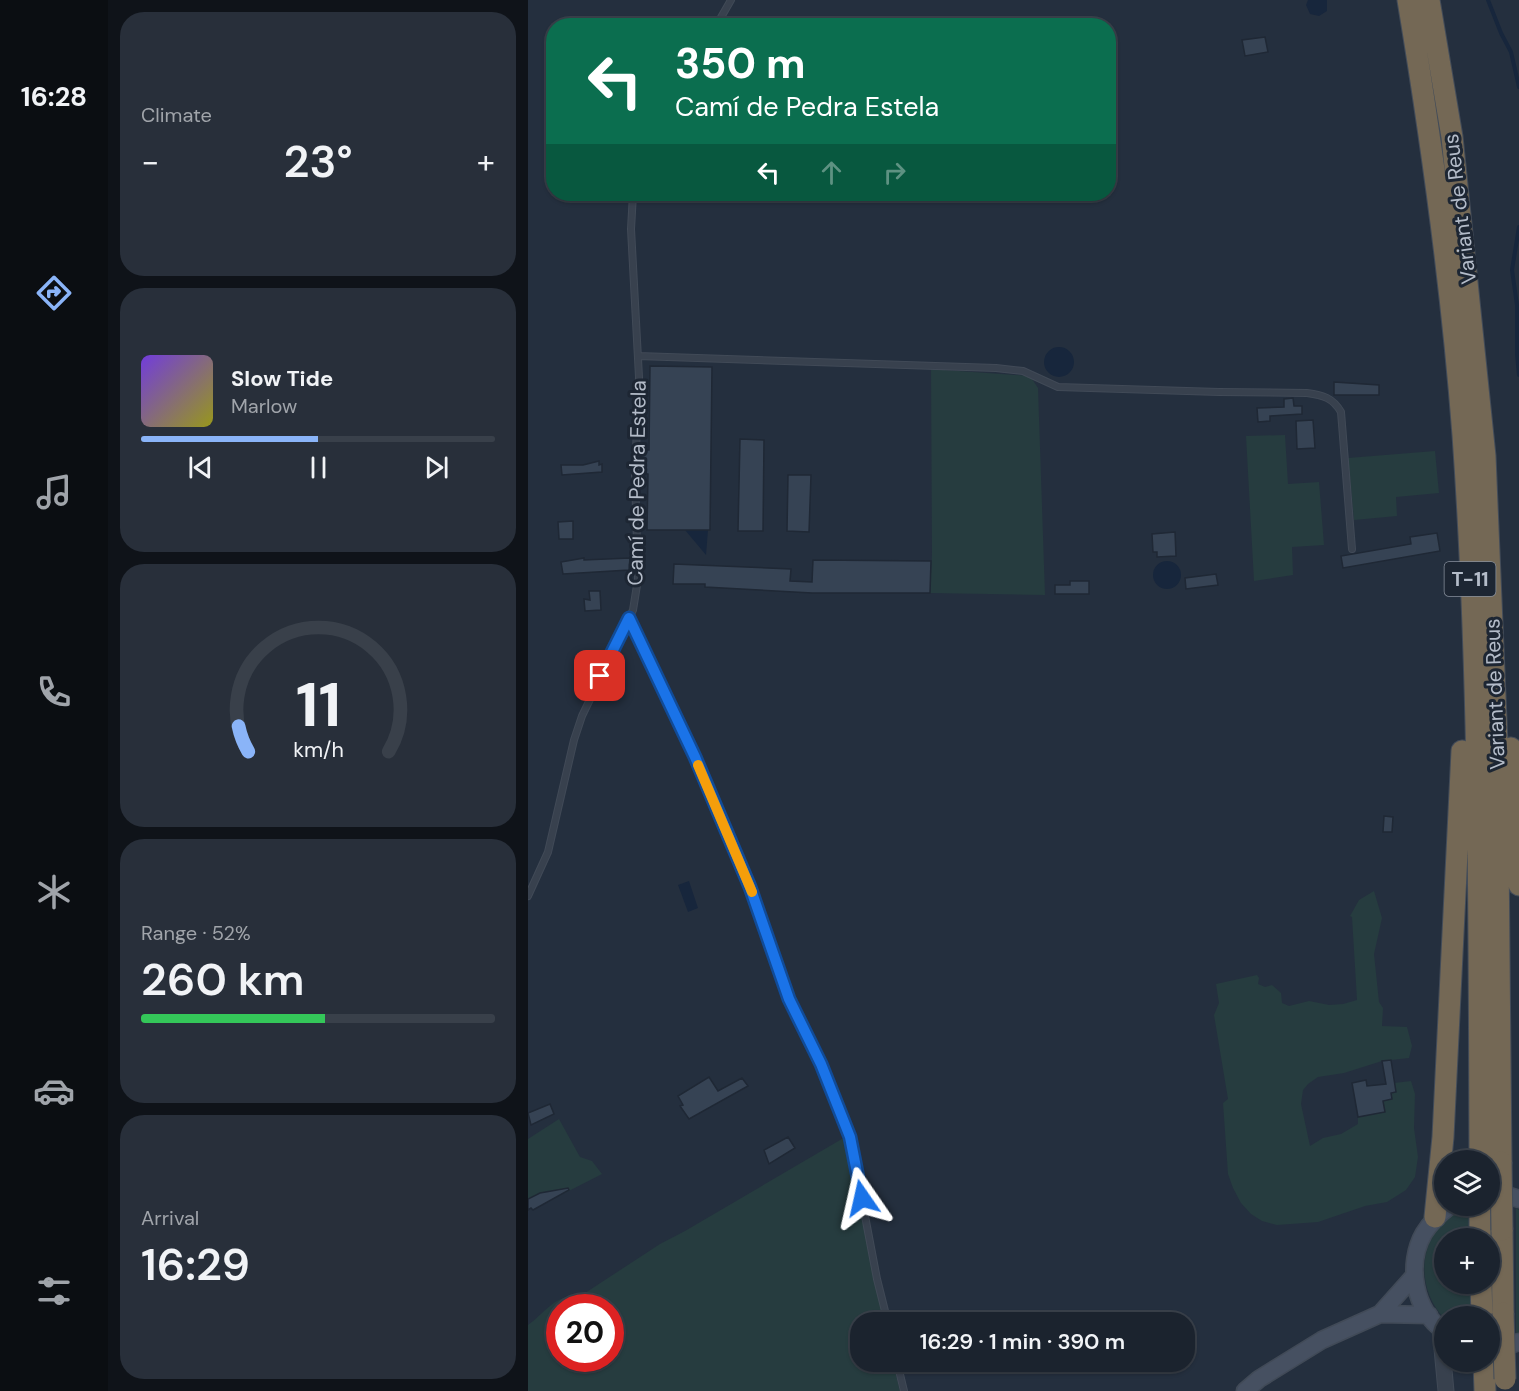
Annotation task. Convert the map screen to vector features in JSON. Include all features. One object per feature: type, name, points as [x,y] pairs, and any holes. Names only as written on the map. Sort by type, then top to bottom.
[{"type":"highway","name":"Variant de Reus","points":[[1408,0],[1427,118],[1451,309],[1463,435],[1474,654],[1480,1150]]},
{"type":"highway","name":"Variant de Reus","points":[[1429,0],[1452,137],[1469,291],[1485,456],[1495,649],[1503,1313],[1493,1381]]},
{"type":"highway","points":[[1469,291],[1493,456],[1519,885]]},
{"type":"highway","points":[[1443,1150],[1464,721],[1463,435]]},
{"type":"main road","points":[[1500,1194],[1519,1199]]},
{"type":"main road","points":[[1434,1319],[1419,1297],[1414,1276],[1416,1255],[1423,1235],[1439,1216]]},
{"type":"main road","points":[[1245,1391],[1259,1379],[1322,1340],[1380,1314],[1414,1276]]},
{"type":"main road","points":[[1380,1314],[1434,1324]]},
{"type":"main road","points":[[1500,1347],[1519,1342]]},
{"type":"street","points":[[1444,1372],[1446,1391]]},
{"type":"lane","points":[[721,18],[731,0]]},
{"type":"lane","name":"Camí de Pedra Estela","points":[[528,896],[548,852],[582,716],[633,610],[638,579],[635,474],[638,356],[631,229],[633,201]]},
{"type":"lane","points":[[638,356],[996,368],[1023,371],[1058,387],[1321,394],[1335,401],[1341,412],[1352,549]]},
{"type":"lane","points":[[629,618],[695,757],[750,887],[789,999],[813,1045],[850,1137],[885,1312]]},
{"type":"lane","points":[[899,1372],[904,1391]]},
{"type":"green space","points":[[931,369],[1030,376],[1038,388],[1045,595],[930,593],[932,554]]},
{"type":"green space","points":[[1285,435],[1288,484],[1319,482],[1324,545],[1292,547],[1293,575],[1254,581],[1246,436]]},
{"type":"green space","points":[[1435,451],[1439,493],[1396,497],[1397,516],[1354,520],[1348,458]]},
{"type":"green space","points":[[1374,891],[1382,918],[1374,954],[1379,1002],[1383,1008],[1382,1026],[1407,1027],[1412,1046],[1409,1058],[1382,1061],[1344,1073],[1318,1077],[1303,1090],[1301,1104],[1310,1146],[1323,1138],[1341,1134],[1358,1124],[1358,1117],[1385,1112],[1383,1101],[1392,1099],[1394,1083],[1411,1081],[1415,1094],[1414,1128],[1418,1157],[1415,1177],[1406,1190],[1387,1202],[1365,1206],[1318,1222],[1277,1225],[1262,1221],[1251,1214],[1241,1203],[1228,1174],[1223,1103],[1228,1099],[1214,1015],[1219,1003],[1216,984],[1257,975],[1258,984],[1265,987],[1272,985],[1281,993],[1282,1003],[1289,1006],[1309,1001],[1329,1005],[1357,1000],[1352,917],[1350,916],[1359,900]]},
{"type":"green space","points":[[559,1119],[580,1157],[592,1161],[602,1174],[555,1198],[540,1193],[528,1199],[528,1139]]},
{"type":"green space","points":[[847,1136],[883,1312],[850,1312],[850,1372],[895,1372],[900,1391],[528,1391],[528,1325],[546,1309],[546,1372],[624,1372],[624,1294],[584,1294],[660,1244]]},
{"type":"green space","points":[[1516,1208],[1519,1210],[1519,1333],[1516,1335]]},
{"type":"green space","points":[[1452,1216],[1468,1216],[1469,1228],[1438,1228]]},
{"type":"green space","points":[[1434,1234],[1434,1294],[1470,1294],[1470,1306],[1435,1306],[1430,1298],[1424,1274],[1431,1239]]},
{"type":"water","points":[[1308,0],[1327,0],[1327,11],[1319,16],[1310,14],[1306,5]]},
{"type":"water","points":[[1059,347],[1069,352],[1074,362],[1069,372],[1059,377],[1049,372],[1044,362],[1049,352]]},
{"type":"water","points":[[685,530],[708,530],[706,555]]},
{"type":"water","points":[[1167,561],[1177,565],[1181,575],[1177,585],[1167,589],[1157,585],[1153,575],[1157,565]]},
{"type":"water","points":[[689,881],[698,908],[688,912],[678,885]]},
{"type":"building","points":[[1265,37],[1268,52],[1245,56],[1242,40]]},
{"type":"building","points":[[650,366],[712,367],[710,530],[647,530],[648,474],[640,472],[641,450],[649,450]]},
{"type":"building","points":[[1334,382],[1379,385],[1379,395],[1334,395]]},
{"type":"building","points":[[1293,398],[1294,406],[1302,406],[1302,414],[1270,416],[1270,421],[1258,422],[1257,408],[1284,407],[1284,399]]},
{"type":"building","points":[[1313,420],[1315,448],[1297,449],[1296,421]]},
{"type":"building","points":[[740,439],[764,440],[763,531],[738,531]]},
{"type":"building","points":[[599,461],[599,465],[602,464],[602,472],[562,475],[561,465],[583,465]]},
{"type":"building","points":[[788,475],[811,475],[809,532],[787,531]]},
{"type":"building","points":[[573,521],[573,539],[559,539],[558,522]]},
{"type":"building","points":[[1175,532],[1176,556],[1157,557],[1157,552],[1153,552],[1152,534]]},
{"type":"building","points":[[1437,533],[1440,551],[1343,568],[1341,556],[1411,544],[1410,537]]},
{"type":"building","points":[[584,558],[584,560],[630,558],[629,570],[563,574],[561,562]]},
{"type":"building","points":[[813,560],[931,561],[930,593],[812,593],[705,587],[705,584],[673,584],[674,564],[791,569],[790,581],[812,582]]},
{"type":"building","points":[[1216,574],[1218,585],[1186,589],[1185,578]]},
{"type":"building","points":[[1070,581],[1089,581],[1089,594],[1055,594],[1055,585],[1070,585]]},
{"type":"building","points":[[589,591],[600,591],[601,610],[585,611],[584,599],[590,600]]},
{"type":"building","points":[[1384,816],[1393,817],[1392,832],[1383,832]]},
{"type":"building","points":[[1391,1060],[1396,1092],[1391,1093],[1392,1099],[1383,1101],[1385,1112],[1358,1117],[1352,1083],[1366,1080],[1367,1086],[1386,1084],[1382,1061]]},
{"type":"building","points":[[709,1077],[718,1091],[742,1078],[748,1086],[689,1119],[680,1106],[683,1105],[678,1096]]},
{"type":"building","points":[[550,1104],[554,1114],[531,1125],[528,1113]]},
{"type":"building","points":[[788,1137],[795,1148],[769,1164],[764,1150]]},
{"type":"building","points":[[568,1188],[569,1190],[533,1210],[531,1208],[528,1210],[528,1199],[540,1193]]},
{"type":"waterway","points":[[1488,0],[1511,52],[1519,87]]},
{"type":"waterway","points":[[1519,227],[1512,270],[1517,305],[1519,375]]},
{"type":"slow traffic","points":[[698,765],[752,892]]},
{"type":"route","points":[[600,676],[629,618],[695,757],[750,887],[789,999],[813,1045],[850,1137],[862,1198]]}]
